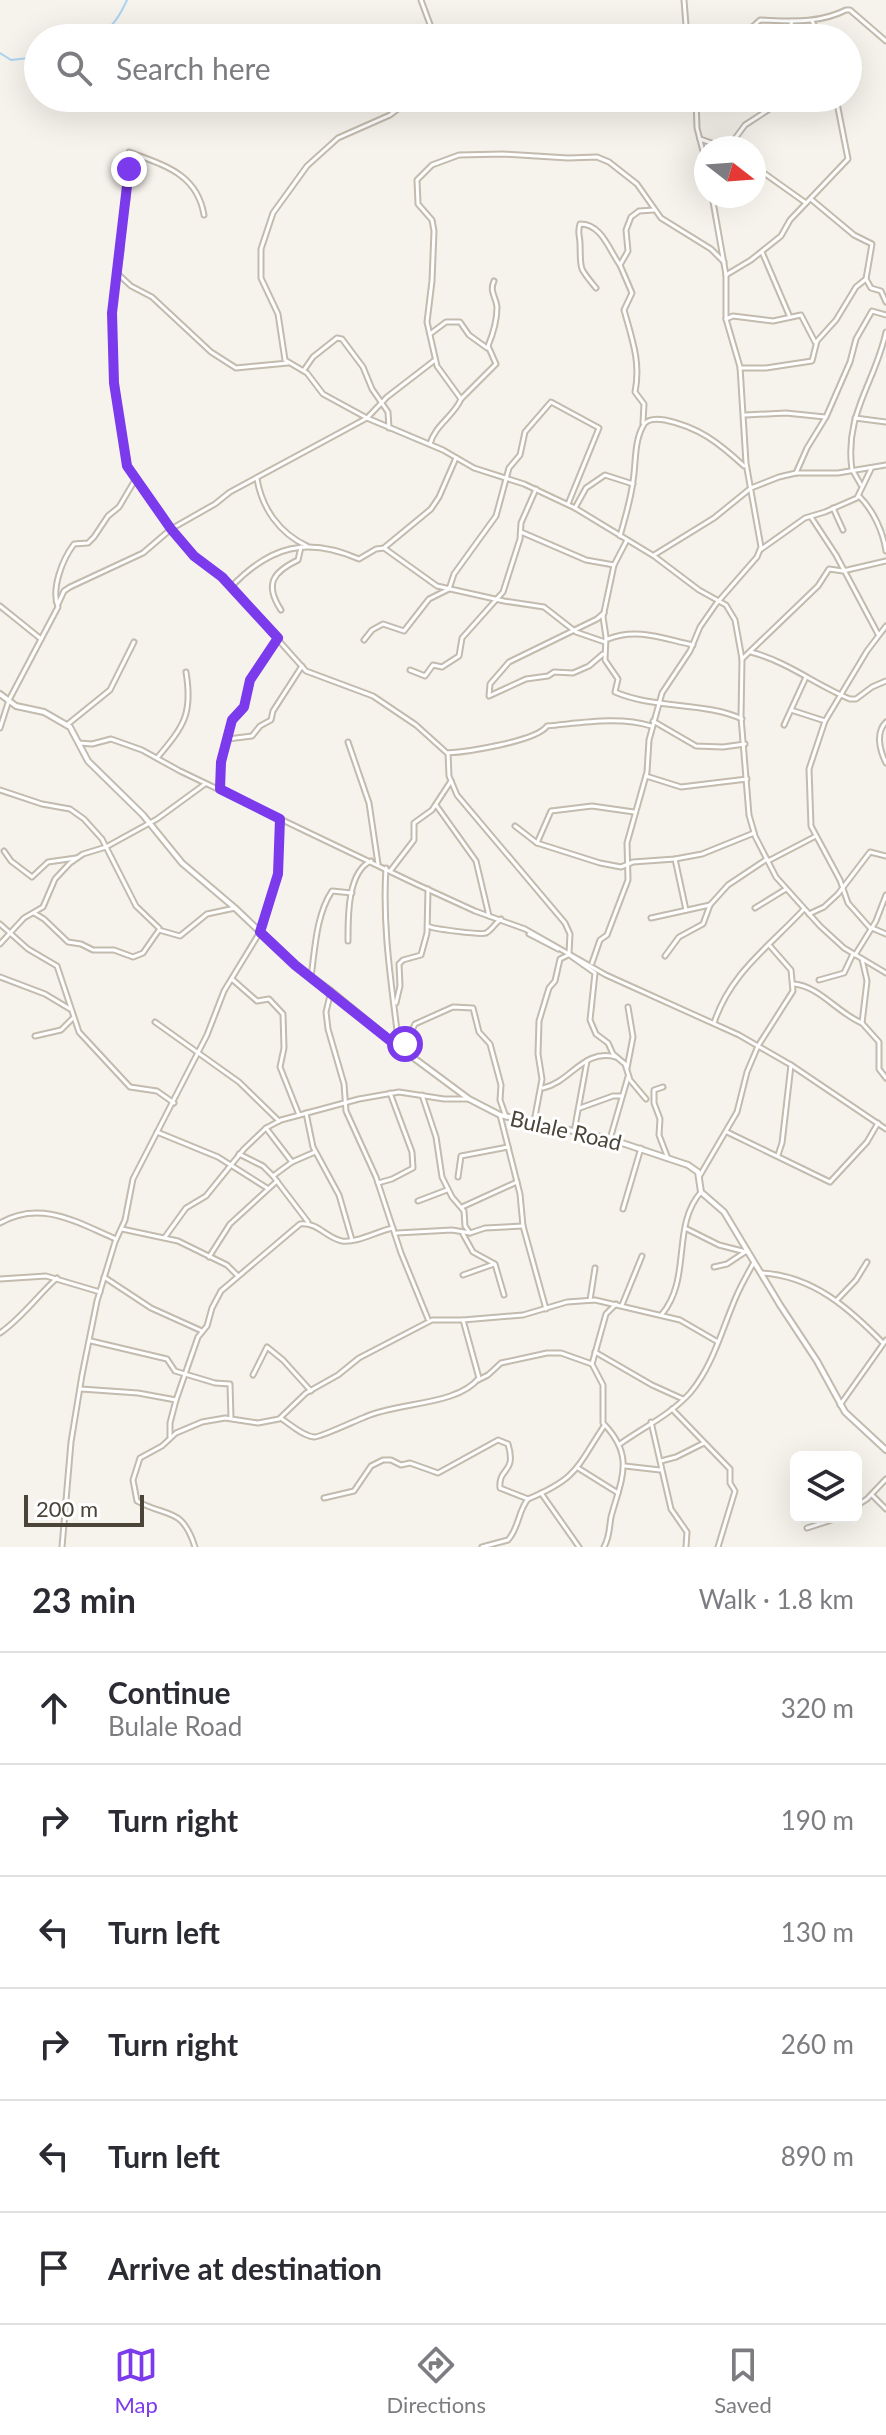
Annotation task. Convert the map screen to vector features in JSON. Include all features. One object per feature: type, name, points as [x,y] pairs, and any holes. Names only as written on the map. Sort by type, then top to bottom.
[{"type":"street","points":[[421,0],[430,24]]},
{"type":"street","points":[[684,0],[687,24]]},
{"type":"street","points":[[756,24],[760,20],[812,21],[848,10],[886,41]]},
{"type":"street","points":[[288,363],[284,357],[277,309],[261,278],[261,249],[273,213],[307,166],[338,138],[394,112]]},
{"type":"street","points":[[697,112],[700,136]]},
{"type":"street","points":[[736,136],[745,125],[765,112]]},
{"type":"street","points":[[726,275],[781,236],[790,220],[848,159],[839,112]]},
{"type":"street","points":[[204,215],[198,193],[178,173],[164,164],[129,152],[127,200],[112,313],[114,383],[126,461],[135,480],[194,556],[231,587],[307,672],[360,689],[383,701],[448,753],[451,781],[457,795],[565,923],[570,934],[569,954]]},
{"type":"street","points":[[461,399],[435,360],[426,314],[432,281],[434,231],[432,220],[418,204],[417,185],[420,175],[432,165],[459,155],[597,157],[609,162],[637,184],[654,210],[675,228],[711,249],[724,262]]},
{"type":"street","points":[[766,175],[807,204]]},
{"type":"street","points":[[812,200],[854,235],[872,244],[866,279],[871,288],[881,291],[886,302]]},
{"type":"street","points":[[714,208],[726,275],[726,319],[740,368],[746,468],[761,539],[760,550]]},
{"type":"street","points":[[620,265],[628,251],[626,230],[631,217],[639,211],[654,210]]},
{"type":"street","points":[[596,288],[583,272],[579,259],[577,233],[580,224],[597,231],[611,247],[632,293],[624,310],[637,353],[635,392],[644,404],[633,484],[620,536]]},
{"type":"street","points":[[762,252],[790,317]]},
{"type":"street","points":[[117,273],[131,286],[152,297],[211,352],[236,368],[288,363],[303,370],[323,394],[481,471],[536,489],[568,504],[654,556],[699,590],[721,601],[735,620],[742,659],[742,719],[749,815],[754,833],[786,889],[804,909],[854,954],[886,973]]},
{"type":"street","points":[[740,368],[810,362],[816,343],[836,320],[856,287],[866,279]]},
{"type":"street","points":[[488,349],[494,333],[497,307],[491,288],[494,281]]},
{"type":"street","points":[[796,473],[847,371],[855,340],[864,323],[872,311],[886,315]]},
{"type":"street","points":[[726,319],[733,316],[773,321],[799,315],[804,317],[816,343]]},
{"type":"street","points":[[430,334],[446,322],[459,322],[469,335],[488,349],[495,366],[461,399],[433,433],[430,444]]},
{"type":"street","points":[[861,486],[852,471],[849,445],[855,418],[884,349],[886,332]]},
{"type":"street","points":[[303,370],[313,357],[340,338],[363,367],[369,383],[389,414],[389,428]]},
{"type":"street","points":[[0,728],[9,700],[64,591],[143,553],[171,529],[230,492],[367,418],[435,360]]},
{"type":"street","points":[[364,640],[383,624],[404,631],[429,599],[449,589],[454,574],[496,516],[510,465],[520,455],[527,427],[548,403],[555,403],[599,428],[568,504]]},
{"type":"street","points":[[745,415],[786,413],[826,417]]},
{"type":"street","points":[[855,418],[886,422]]},
{"type":"street","points":[[643,423],[658,419],[697,429],[718,442],[746,468]]},
{"type":"street","points":[[231,587],[268,555],[307,546],[345,552],[358,559],[384,548],[431,509],[456,458]]},
{"type":"street","points":[[654,556],[714,518],[751,488],[796,473],[852,471],[886,465]]},
{"type":"street","points":[[859,496],[872,468]]},
{"type":"street","points":[[575,508],[586,488],[605,475],[633,484]]},
{"type":"street","points":[[257,479],[261,500],[268,513],[283,529],[307,546]]},
{"type":"street","points":[[58,604],[54,597],[70,550],[74,544],[88,543],[94,537],[109,513],[119,507],[135,480]]},
{"type":"street","points":[[410,670],[425,676],[433,665],[442,667],[458,657],[462,638],[487,608],[499,599],[521,532],[521,523],[536,489]]},
{"type":"street","points":[[592,963],[600,940],[606,937],[612,924],[628,880],[627,846],[646,776],[652,724],[663,688],[693,645],[703,622],[760,550],[801,520],[859,496]]},
{"type":"street","points":[[829,569],[843,571],[886,561],[880,529],[859,496]]},
{"type":"street","points":[[833,508],[843,530]]},
{"type":"street","points":[[811,517],[838,559],[878,634]]},
{"type":"street","points":[[521,532],[594,563],[614,565]]},
{"type":"street","points":[[604,612],[597,619],[509,662],[490,684],[489,696],[526,679],[556,672],[573,673],[601,658],[606,641],[604,612],[614,565],[627,540]]},
{"type":"street","points":[[281,610],[273,593],[273,579],[284,566],[298,560],[301,547]]},
{"type":"street","points":[[384,548],[435,585],[544,607],[573,629],[606,641],[624,633],[639,633],[693,645]]},
{"type":"street","points":[[742,659],[818,586],[838,559]]},
{"type":"street","points":[[0,606],[41,639]]},
{"type":"street","points":[[886,626],[878,634],[825,721],[809,769],[810,821],[816,836],[848,903],[871,929],[886,934]]},
{"type":"street","points":[[220,789],[221,762],[232,720],[245,706],[250,680],[278,638]]},
{"type":"street","points":[[0,694],[19,707],[44,712],[67,725],[110,690],[134,642]]},
{"type":"street","points":[[604,650],[607,664],[617,677],[615,692],[658,704],[725,713],[742,719]]},
{"type":"street","points":[[751,652],[789,665],[843,696],[856,699],[886,681]]},
{"type":"street","points":[[228,739],[251,736],[271,720],[277,704],[302,666]]},
{"type":"street","points":[[157,758],[176,734],[188,710],[190,699],[186,672]]},
{"type":"street","points":[[784,725],[806,677]]},
{"type":"street","points":[[791,710],[825,721]]},
{"type":"street","points":[[448,753],[470,751],[543,732],[547,726],[608,721],[652,724],[696,746],[745,744]]},
{"type":"street","points":[[886,722],[879,741],[886,763]]},
{"type":"street","name":"Bulale Road","points":[[67,725],[88,761],[149,822],[179,860],[311,977],[469,1099],[503,1116],[610,1139],[667,1156],[694,1168],[699,1177]]},
{"type":"street","points":[[79,743],[115,740],[428,889],[525,929],[632,988],[714,1023],[758,1046],[886,1129]]},
{"type":"street","points":[[348,742],[369,803],[378,864]]},
{"type":"street","points":[[646,776],[681,787],[747,779]]},
{"type":"street","points":[[401,1049],[386,955],[384,897],[388,869],[413,841],[414,823],[427,816],[451,781]]},
{"type":"street","points":[[4,851],[11,861],[32,877],[48,862],[76,858],[106,847],[206,783]]},
{"type":"street","points":[[0,790],[72,810],[97,833],[134,904],[160,929],[180,936],[207,914],[235,908]]},
{"type":"street","points":[[436,805],[476,861],[489,916]]},
{"type":"street","points":[[537,843],[551,811],[592,806],[634,812]]},
{"type":"street","points":[[62,1547],[79,1389],[100,1292],[122,1229],[133,1179],[174,1103],[232,978],[260,932],[278,874],[280,819]]},
{"type":"street","points":[[515,826],[537,843],[621,867],[675,859],[718,848],[754,833]]},
{"type":"street","points":[[665,956],[679,937],[703,924],[710,905],[734,879],[816,836]]},
{"type":"street","points":[[809,914],[824,907],[843,889],[870,852],[886,856]]},
{"type":"street","points":[[0,944],[21,921],[43,907],[58,875],[76,858]]},
{"type":"street","points":[[675,859],[686,911]]},
{"type":"street","points":[[348,941],[352,893],[362,868],[371,861]]},
{"type":"street","points":[[395,1006],[400,986],[398,966],[403,960],[421,955],[427,935],[428,889]]},
{"type":"street","points":[[755,908],[786,889]]},
{"type":"street","points":[[311,977],[319,924],[326,901],[332,891],[352,893]]},
{"type":"street","points":[[819,980],[844,973],[871,929],[886,895]]},
{"type":"street","points":[[651,918],[710,905]]},
{"type":"street","points":[[714,1023],[720,1003],[731,985],[804,909]]},
{"type":"street","points":[[34,913],[68,942],[93,950],[114,950],[133,957],[143,953],[160,929]]},
{"type":"street","points":[[426,924],[433,930],[481,934],[501,919]]},
{"type":"street","points":[[0,924],[26,948],[57,966],[79,1032],[130,1087],[157,1091],[174,1103]]},
{"type":"street","points":[[770,946],[791,970],[794,984],[790,996],[758,1046],[747,1072],[739,1108],[699,1177],[701,1192],[724,1212],[817,1361],[840,1405],[886,1450]]},
{"type":"street","points":[[569,954],[595,973],[590,1020],[596,1034],[608,1043],[627,1068]]},
{"type":"street","points":[[534,1122],[542,1088],[538,1054],[539,1021],[560,959],[569,954]]},
{"type":"street","points":[[862,959],[867,981],[862,1023]]},
{"type":"street","points":[[867,981],[874,967]]},
{"type":"street","points":[[881,970],[886,967]]},
{"type":"street","points":[[0,977],[45,994],[70,1009]]},
{"type":"street","points":[[232,978],[257,1001],[269,999],[284,1016],[284,1048],[280,1067],[299,1115]]},
{"type":"street","points":[[794,984],[805,987],[862,1023],[879,1042],[879,1069],[886,1078]]},
{"type":"street","points":[[331,991],[326,1012],[328,1029],[338,1061],[346,1111],[378,1183],[428,1321]]},
{"type":"street","points":[[401,1049],[415,1024],[454,1007],[473,1008],[480,1033],[488,1038],[501,1084],[500,1100],[521,1199],[523,1226],[546,1309]]},
{"type":"street","points":[[610,1139],[628,1077],[633,1037],[628,1007]]},
{"type":"street","points":[[35,1036],[61,1030],[73,1018]]},
{"type":"street","points":[[155,1022],[242,1085],[279,1121]]},
{"type":"street","points":[[542,1088],[556,1085],[588,1058],[601,1055],[616,1057]]},
{"type":"street","points":[[574,1132],[588,1058]]},
{"type":"street","points":[[778,1155],[791,1065]]},
{"type":"street","points":[[628,1077],[646,1099]]},
{"type":"street","points":[[663,1087],[654,1090],[653,1096],[660,1119],[659,1135],[667,1156]]},
{"type":"street","points":[[378,1183],[413,1168],[412,1152],[390,1093]]},
{"type":"street","points":[[165,1237],[186,1208],[206,1196],[239,1154],[266,1128],[279,1121],[390,1093],[469,1099]]},
{"type":"street","points":[[422,1095],[436,1137],[441,1174],[447,1190],[464,1212],[465,1226],[470,1233]]},
{"type":"street","points":[[579,1108],[613,1096],[622,1096]]},
{"type":"street","points":[[306,1113],[315,1152],[339,1195],[352,1240]]},
{"type":"street","points":[[726,1131],[830,1182],[867,1142],[878,1123]]},
{"type":"street","points":[[266,1128],[292,1162]]},
{"type":"street","points":[[157,1132],[195,1146],[267,1188]]},
{"type":"street","points":[[458,1177],[461,1156],[508,1147]]},
{"type":"street","points":[[623,1209],[641,1148]]},
{"type":"street","points":[[273,1176],[292,1162],[315,1152]]},
{"type":"street","points":[[239,1154],[263,1166],[309,1224]]},
{"type":"street","points":[[209,1257],[230,1224],[277,1181]]},
{"type":"street","points":[[461,1207],[517,1182]]},
{"type":"street","points":[[418,1201],[447,1190]]},
{"type":"street","points":[[662,1314],[673,1299],[680,1278],[681,1249],[693,1203],[701,1192]]},
{"type":"street","points":[[0,1223],[29,1212],[48,1212],[116,1239]]},
{"type":"street","points":[[0,1216],[7,1219]]},
{"type":"street","points":[[170,1438],[176,1400],[221,1291],[303,1223],[318,1227],[337,1240],[352,1240],[394,1230],[403,1235],[452,1230],[463,1234],[485,1228],[523,1226]]},
{"type":"street","points":[[122,1229],[178,1241],[227,1265],[238,1276]]},
{"type":"street","points":[[686,1229],[719,1245],[748,1253]]},
{"type":"street","points":[[463,1234],[473,1252],[494,1264],[504,1295]]},
{"type":"street","points":[[714,1267],[748,1253]]},
{"type":"street","points":[[622,1305],[642,1256]]},
{"type":"street","points":[[620,1444],[672,1409],[698,1382],[754,1261]]},
{"type":"street","points":[[837,1300],[856,1280],[867,1262]]},
{"type":"street","points":[[463,1275],[494,1264]]},
{"type":"street","points":[[590,1300],[595,1268]]},
{"type":"street","points":[[762,1273],[795,1278],[837,1300],[884,1341],[840,1405]]},
{"type":"street","points":[[0,1279],[35,1275],[57,1278],[100,1292]]},
{"type":"street","points":[[104,1277],[151,1308],[202,1331]]},
{"type":"street","points":[[0,1333],[37,1302],[42,1292],[57,1278]]},
{"type":"street","points":[[195,1547],[185,1524],[159,1508],[139,1502],[133,1480],[139,1459],[186,1428],[202,1422],[231,1418],[258,1423],[281,1418],[311,1391],[366,1354],[428,1321],[523,1315],[568,1302],[590,1300],[662,1314],[680,1320],[718,1342]]},
{"type":"street","points":[[604,1547],[610,1536],[610,1523],[625,1466],[620,1444],[602,1420],[603,1385],[592,1364],[606,1314],[616,1304]]},
{"type":"street","points":[[463,1320],[478,1380]]},
{"type":"street","points":[[91,1341],[169,1360],[174,1370],[215,1383],[231,1384],[231,1418]]},
{"type":"street","points":[[253,1375],[267,1347],[311,1391]]},
{"type":"street","points":[[595,1352],[683,1399]]},
{"type":"street","points":[[281,1418],[306,1435],[317,1438],[377,1412],[451,1395],[488,1375],[499,1363],[561,1353],[592,1364]]},
{"type":"street","points":[[79,1389],[138,1393],[176,1400]]},
{"type":"street","points":[[672,1409],[730,1468],[730,1483],[735,1491],[718,1547]]},
{"type":"street","points":[[651,1422],[671,1509],[687,1532],[686,1547]]},
{"type":"street","points":[[482,1547],[508,1540],[516,1529],[522,1505],[528,1499],[559,1485],[578,1468],[604,1426]]},
{"type":"street","points":[[324,1498],[353,1492],[371,1466],[378,1462],[410,1463],[438,1473],[498,1440],[509,1445],[511,1460],[501,1477],[500,1488],[528,1499]]},
{"type":"street","points":[[661,1461],[704,1443]]},
{"type":"street","points":[[625,1466],[662,1471]]},
{"type":"street","points":[[578,1468],[618,1493]]},
{"type":"street","points":[[862,1502],[886,1479]]},
{"type":"street","points":[[541,1493],[579,1547]]},
{"type":"street","points":[[872,1495],[886,1509]]},
{"type":"street","points":[[807,1528],[822,1523]]},
{"type":"street","points":[[508,1540],[511,1547]]},
{"type":"waterway","points":[[112,24],[127,0]]},
{"type":"waterway","points":[[0,53],[11,60],[24,59]]},
{"type":"route","points":[[129,169],[120,263],[112,299],[114,383],[127,466],[194,556],[222,577],[278,638],[250,680],[241,713],[232,720],[219,778],[220,789],[280,819],[278,874],[260,932],[295,965],[402,1050],[405,1044]]}]
